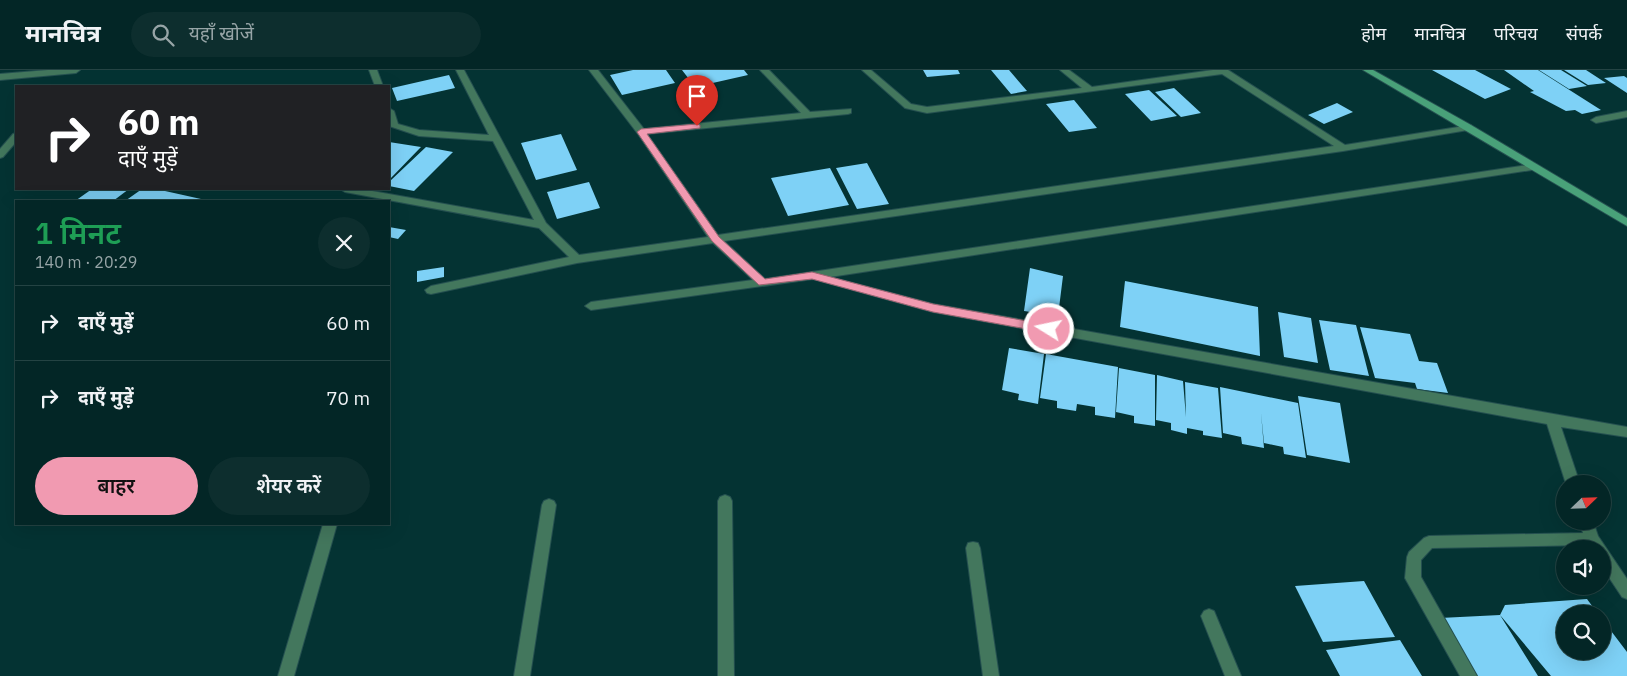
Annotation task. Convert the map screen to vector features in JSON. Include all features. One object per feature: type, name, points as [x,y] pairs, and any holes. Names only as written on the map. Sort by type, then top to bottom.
[{"type":"street","points":[[0,78],[47,76],[76,70]]},
{"type":"street","points":[[373,70],[379,85]]},
{"type":"street","points":[[460,70],[542,225],[577,259]]},
{"type":"street","points":[[593,70],[641,132],[715,239],[762,283]]},
{"type":"street","points":[[764,70],[809,116]]},
{"type":"street","points":[[866,70],[908,106],[927,110],[1090,90],[1223,70],[1342,148]]},
{"type":"street","points":[[1064,70],[1090,90]]},
{"type":"street","points":[[1367,70],[1468,127],[1627,222]]},
{"type":"street","points":[[641,132],[848,111]]},
{"type":"street","points":[[1596,120],[1627,114]]},
{"type":"street","points":[[390,115],[394,126],[419,133],[496,138]]},
{"type":"street","points":[[431,290],[577,259],[1342,148],[1468,127]]},
{"type":"street","points":[[0,155],[15,137]]},
{"type":"street","points":[[591,306],[762,283],[1534,167]]},
{"type":"street","points":[[350,190],[542,225]]},
{"type":"street","points":[[812,275],[933,308],[1627,432]]},
{"type":"street","points":[[1552,420],[1571,475]]},
{"type":"street","points":[[725,501],[726,676]]},
{"type":"street","points":[[522,676],[549,505]]},
{"type":"street","points":[[286,676],[330,525]]},
{"type":"street","points":[[1469,676],[1413,578],[1414,557],[1429,542],[1556,544]]},
{"type":"street","points":[[973,548],[990,676]]},
{"type":"street","points":[[1611,568],[1627,592]]},
{"type":"street","points":[[1209,616],[1233,676]]},
{"type":"building","points":[[633,70],[666,70],[675,83],[622,95],[610,75]]},
{"type":"building","points":[[682,70],[744,70],[748,75],[695,87]]},
{"type":"building","points":[[923,70],[958,70],[960,74],[927,77]]},
{"type":"building","points":[[991,70],[1009,70],[1027,91],[1011,94]]},
{"type":"building","points":[[1432,70],[1475,70],[1511,89],[1485,99]]},
{"type":"building","points":[[1504,70],[1538,70],[1601,110],[1582,114],[1575,110],[1566,111],[1530,92],[1534,91]]},
{"type":"building","points":[[1539,70],[1561,70],[1587,86],[1569,89]]},
{"type":"building","points":[[1564,70],[1586,70],[1606,83],[1588,85]]},
{"type":"building","points":[[449,75],[455,88],[397,101],[392,88]]},
{"type":"building","points":[[1624,76],[1627,78],[1627,93],[1604,78]]},
{"type":"building","points":[[1174,88],[1201,113],[1181,117],[1155,92]]},
{"type":"building","points":[[1149,90],[1177,116],[1151,121],[1125,94]]},
{"type":"building","points":[[1074,100],[1097,128],[1069,132],[1046,104]]},
{"type":"building","points":[[1337,103],[1353,112],[1324,124],[1308,115]]},
{"type":"building","points":[[561,134],[577,170],[536,180],[521,143]]},
{"type":"building","points":[[390,142],[421,147],[390,179]]},
{"type":"building","points":[[426,147],[453,152],[414,191],[390,186],[390,181]]},
{"type":"building","points":[[867,163],[889,204],[857,209],[836,168]]},
{"type":"building","points":[[830,168],[849,205],[788,216],[771,178]]},
{"type":"building","points":[[589,182],[600,208],[557,219],[547,192]]},
{"type":"building","points":[[91,190],[128,190],[114,200],[76,200]]},
{"type":"building","points":[[141,190],[160,190],[206,200],[126,200]]},
{"type":"building","points":[[390,227],[406,230],[398,239],[390,237]]},
{"type":"building","points":[[444,267],[444,277],[417,282],[417,271]]},
{"type":"building","points":[[1030,268],[1063,276],[1058,316],[1024,311]]},
{"type":"building","points":[[1125,281],[1258,307],[1260,356],[1120,327]]},
{"type":"building","points":[[1278,312],[1311,318],[1318,363],[1284,357]]},
{"type":"building","points":[[1319,320],[1356,325],[1369,376],[1330,370]]},
{"type":"building","points":[[1360,327],[1410,334],[1419,361],[1437,363],[1448,393],[1417,389],[1415,383],[1375,378]]},
{"type":"building","points":[[1009,348],[1044,354],[1038,404],[1018,400],[1019,394],[1002,390]]},
{"type":"building","points":[[1046,354],[1118,367],[1115,418],[1095,415],[1095,407],[1077,404],[1076,411],[1057,408],[1057,401],[1040,398]]},
{"type":"building","points":[[1119,368],[1155,375],[1155,426],[1134,423],[1134,416],[1116,412]]},
{"type":"building","points":[[1157,375],[1183,381],[1186,417],[1185,382],[1218,388],[1222,438],[1203,435],[1203,431],[1187,428],[1187,434],[1171,430],[1171,423],[1156,420]]},
{"type":"building","points":[[1220,387],[1298,403],[1306,458],[1284,454],[1283,447],[1264,443],[1261,413],[1264,448],[1242,444],[1241,437],[1223,433]]},
{"type":"building","points":[[1298,396],[1340,403],[1350,463],[1307,455]]},
{"type":"building","points":[[1364,581],[1395,637],[1323,642],[1295,586]]},
{"type":"building","points":[[1587,599],[1591,605],[1556,605],[1556,660],[1611,660],[1611,631],[1627,652],[1627,676],[1551,676],[1500,615],[1505,605]]},
{"type":"building","points":[[1500,615],[1538,676],[1474,676],[1440,618]]},
{"type":"building","points":[[1400,640],[1422,676],[1340,676],[1326,650]]},
{"type":"route","points":[[697,126],[641,132],[715,239],[762,283],[812,275],[933,308],[1049,329]]}]
